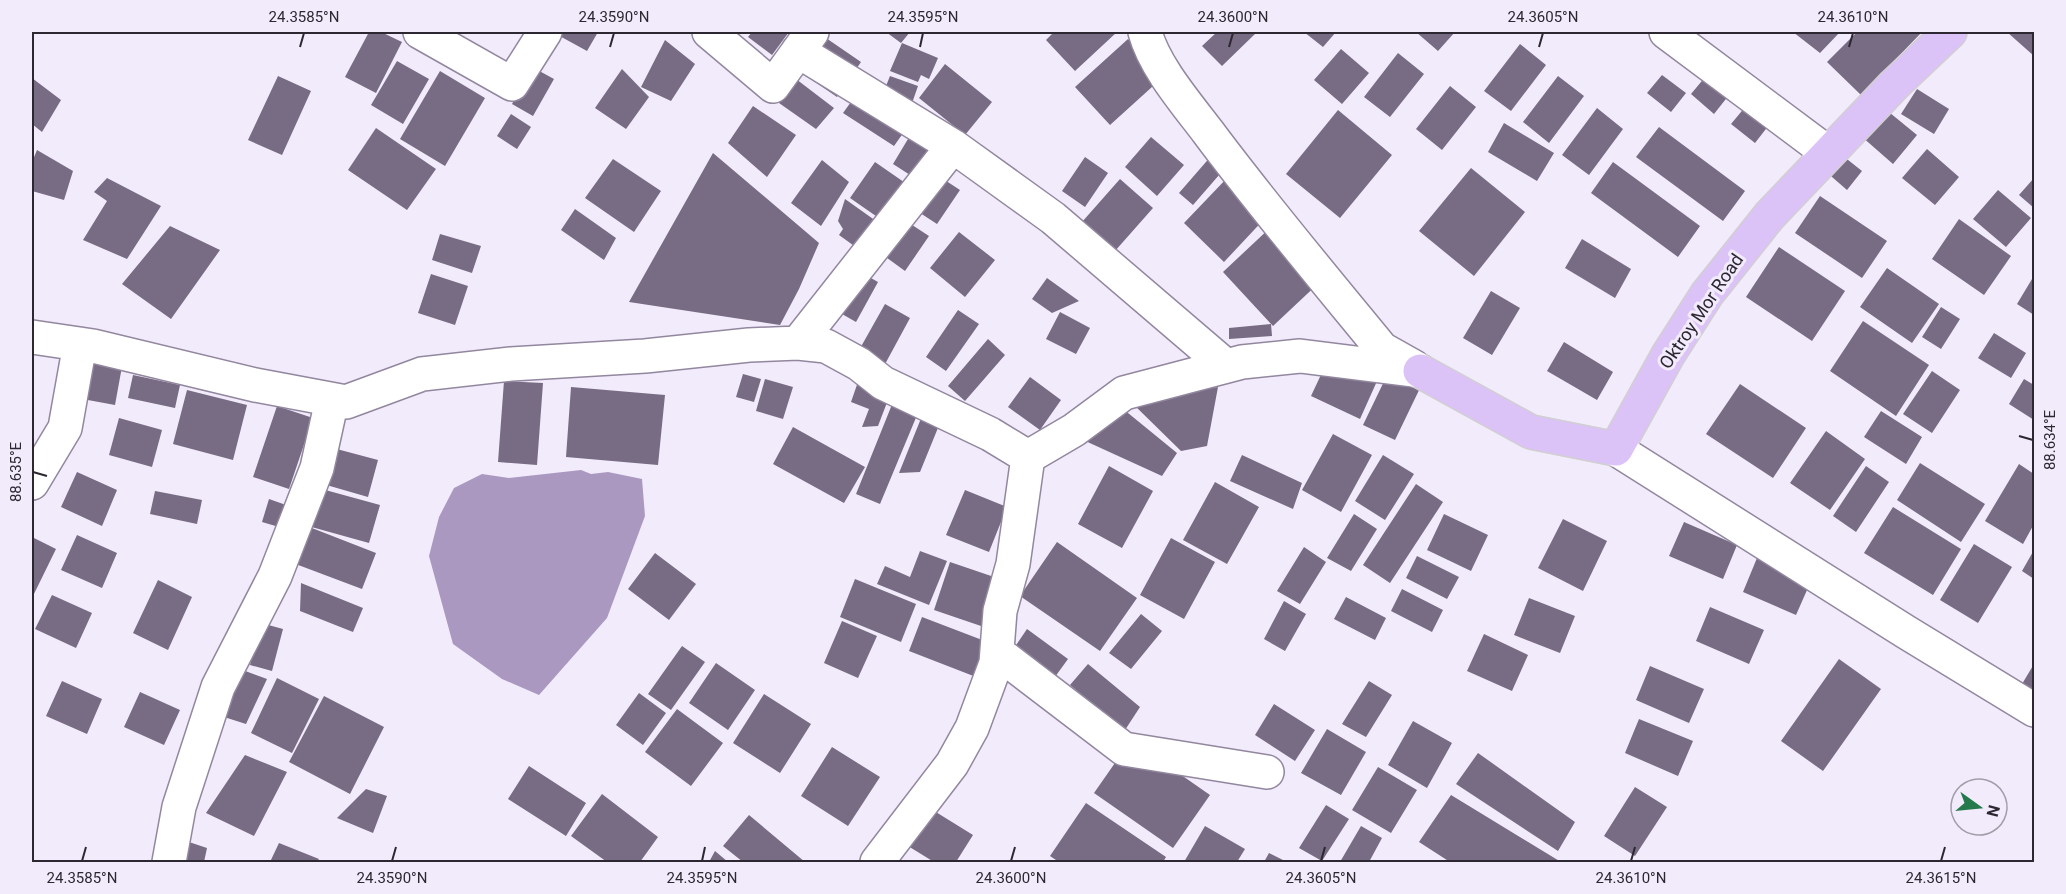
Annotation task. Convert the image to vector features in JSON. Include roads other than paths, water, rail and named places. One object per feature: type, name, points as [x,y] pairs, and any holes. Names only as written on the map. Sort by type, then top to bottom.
[{"type":"main road","name":"Oktroy Mor Road","points":[[1616,449],[1668,355],[1707,294],[1770,215],[1893,85],[1950,32]]},
{"type":"main road","points":[[1420,371],[1531,432],[1616,449]]},
{"type":"street","points":[[420,32],[512,84],[545,32]]},
{"type":"street","points":[[709,32],[773,86],[805,41],[1053,218],[1226,366]]},
{"type":"street","points":[[1145,32],[1149,46],[1180,96],[1270,212],[1382,349],[1420,371]]},
{"type":"street","points":[[1666,32],[1828,153]]},
{"type":"street","points":[[798,343],[952,146]]},
{"type":"street","points":[[32,337],[80,344],[255,385],[346,402],[422,374],[569,359],[645,356],[692,350],[798,343],[826,346],[859,364],[883,383],[990,435],[1028,457]]},
{"type":"street","points":[[32,483],[65,428],[80,344]]},
{"type":"street","points":[[1028,457],[1074,430],[1124,393],[1242,362],[1300,356],[1420,371]]},
{"type":"street","points":[[169,862],[179,807],[218,687],[275,576],[317,468],[332,400]]},
{"type":"street","points":[[1616,449],[2034,710]]},
{"type":"street","points":[[878,862],[952,764],[972,728],[996,663],[1000,611],[1013,564],[1028,457]]},
{"type":"street","points":[[997,652],[1124,749],[1267,772]]}]
